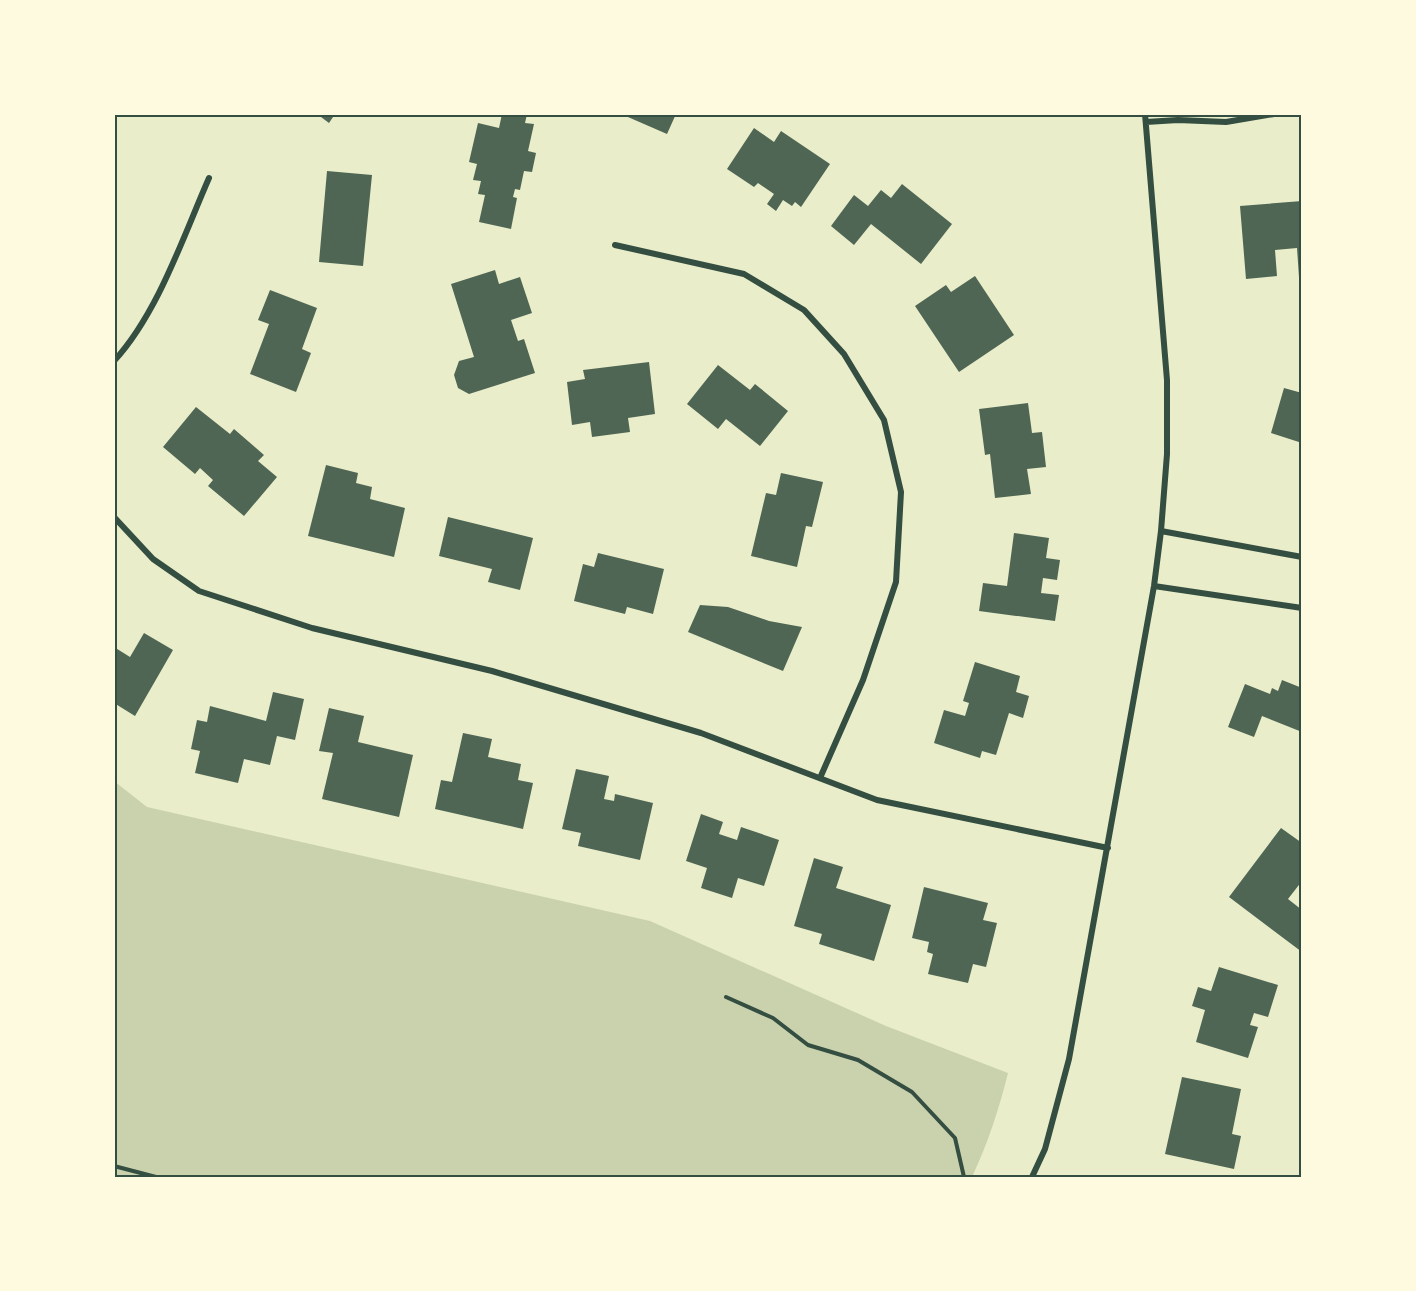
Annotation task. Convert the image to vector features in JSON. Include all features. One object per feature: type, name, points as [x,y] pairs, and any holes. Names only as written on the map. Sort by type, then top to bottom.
[{"type":"street","points":[[1032,1177],[1045,1149],[1069,1059],[1154,586],[1161,531],[1167,454],[1167,380],[1145,114]]},
{"type":"street","points":[[1146,122],[1178,120],[1226,122],[1274,114]]},
{"type":"street","points":[[114,361],[127,346],[164,283],[209,178]]},
{"type":"street","points":[[615,245],[744,274],[804,310],[844,354],[884,420],[901,492],[896,582],[863,680],[820,778]]},
{"type":"street","points":[[114,518],[153,559],[199,591],[312,628],[492,671],[701,733],[877,800],[1108,848]]},
{"type":"street","points":[[1161,531],[1302,556]]},
{"type":"street","points":[[1154,586],[1302,608]]},
{"type":"path","points":[[726,997],[773,1018],[808,1045],[858,1060],[912,1092],[955,1138],[964,1177]]},
{"type":"path","points":[[114,1166],[156,1177]]},
{"type":"green space","points":[[114,781],[147,807],[650,921],[886,1026],[1008,1073],[993,1126],[972,1177],[114,1177]]},
{"type":"building","points":[[317,114],[335,114],[329,123]]},
{"type":"building","points":[[502,114],[527,114],[525,123],[534,124],[528,151],[536,153],[532,172],[524,171],[520,190],[515,189],[513,197],[517,198],[511,229],[479,222],[485,195],[478,194],[481,181],[473,180],[477,164],[469,162],[478,123],[499,128]]},
{"type":"building","points":[[621,114],[676,114],[667,134]]},
{"type":"building","points":[[754,128],[774,142],[781,131],[830,164],[801,207],[795,202],[792,206],[783,200],[776,211],[767,204],[774,194],[758,183],[754,187],[727,169]]},
{"type":"building","points":[[327,171],[372,175],[363,266],[319,262]]},
{"type":"building","points":[[902,184],[952,224],[921,264],[871,224],[854,245],[831,226],[854,195],[868,206],[881,190],[891,198]]},
{"type":"building","points":[[1302,201],[1302,277],[1299,277],[1297,248],[1275,250],[1277,276],[1246,279],[1240,206]]},
{"type":"building","points":[[495,270],[499,284],[520,277],[532,313],[511,320],[518,341],[524,339],[535,373],[469,394],[458,388],[454,375],[459,361],[474,357],[451,284]]},
{"type":"building","points":[[975,276],[1014,335],[959,372],[915,306],[946,285],[951,292]]},
{"type":"building","points":[[270,290],[317,308],[302,349],[311,353],[296,392],[250,374],[269,324],[258,320]]},
{"type":"building","points":[[649,362],[655,414],[628,418],[630,432],[592,437],[590,422],[572,425],[567,382],[585,379],[583,370]]},
{"type":"building","points":[[718,365],[750,390],[755,384],[788,411],[760,446],[726,419],[718,429],[687,404]]},
{"type":"building","points":[[1284,388],[1302,393],[1302,443],[1271,433]]},
{"type":"building","points":[[1028,403],[1032,433],[1042,432],[1046,467],[1027,469],[1031,494],[995,498],[990,454],[985,455],[979,409]]},
{"type":"building","points":[[196,407],[230,434],[234,429],[264,455],[258,461],[277,477],[244,516],[208,486],[213,480],[200,468],[195,474],[163,447]]},
{"type":"building","points":[[326,465],[358,473],[356,483],[372,487],[370,499],[405,508],[394,557],[308,536]]},
{"type":"building","points":[[781,473],[823,482],[812,527],[806,526],[797,567],[751,556],[766,493],[776,495]]},
{"type":"building","points":[[448,517],[533,538],[520,590],[488,582],[492,569],[439,556]]},
{"type":"building","points":[[1014,533],[1049,538],[1046,558],[1060,560],[1057,580],[1043,578],[1041,593],[1059,595],[1055,621],[979,611],[983,583],[1007,586]]},
{"type":"building","points":[[598,553],[664,569],[653,614],[627,607],[625,614],[574,601],[583,564],[594,567]]},
{"type":"building","points":[[700,605],[728,607],[769,621],[802,627],[783,671],[688,632]]},
{"type":"building","points":[[144,633],[173,650],[135,716],[114,703],[114,647],[130,657]]},
{"type":"building","points":[[975,662],[1020,676],[1016,692],[1029,696],[1023,718],[1009,713],[996,755],[982,751],[980,758],[934,743],[944,710],[965,716],[969,703],[963,701]]},
{"type":"building","points":[[1282,680],[1302,688],[1302,732],[1262,716],[1254,737],[1228,727],[1245,684],[1270,694],[1272,688],[1278,691]]},
{"type":"building","points":[[273,692],[304,699],[295,740],[277,736],[270,765],[244,759],[238,783],[195,773],[200,751],[191,749],[197,720],[207,722],[210,706],[266,721]]},
{"type":"building","points":[[329,708],[364,716],[358,742],[413,755],[399,817],[322,799],[333,753],[319,751]]},
{"type":"building","points":[[463,733],[492,739],[488,757],[521,764],[518,780],[533,783],[523,829],[435,809],[441,780],[452,782]]},
{"type":"building","points":[[576,769],[609,776],[604,799],[614,801],[615,794],[653,803],[640,860],[578,846],[581,833],[562,829]]},
{"type":"building","points":[[701,814],[723,822],[719,834],[737,840],[741,827],[779,840],[764,886],[738,878],[732,898],[701,888],[707,868],[686,861]]},
{"type":"building","points":[[1281,828],[1302,843],[1302,881],[1288,899],[1302,910],[1302,952],[1229,897]]},
{"type":"building","points":[[814,858],[843,867],[836,888],[891,905],[874,961],[819,944],[822,934],[794,926]]},
{"type":"building","points":[[924,887],[988,903],[983,920],[997,923],[986,967],[973,964],[968,983],[928,974],[933,954],[927,952],[929,942],[912,938]]},
{"type":"building","points":[[1219,967],[1278,985],[1268,1017],[1254,1013],[1250,1025],[1258,1027],[1248,1058],[1196,1042],[1205,1010],[1192,1006],[1198,987],[1211,991]]},
{"type":"building","points":[[1182,1077],[1241,1089],[1232,1134],[1241,1136],[1234,1169],[1165,1154]]}]
